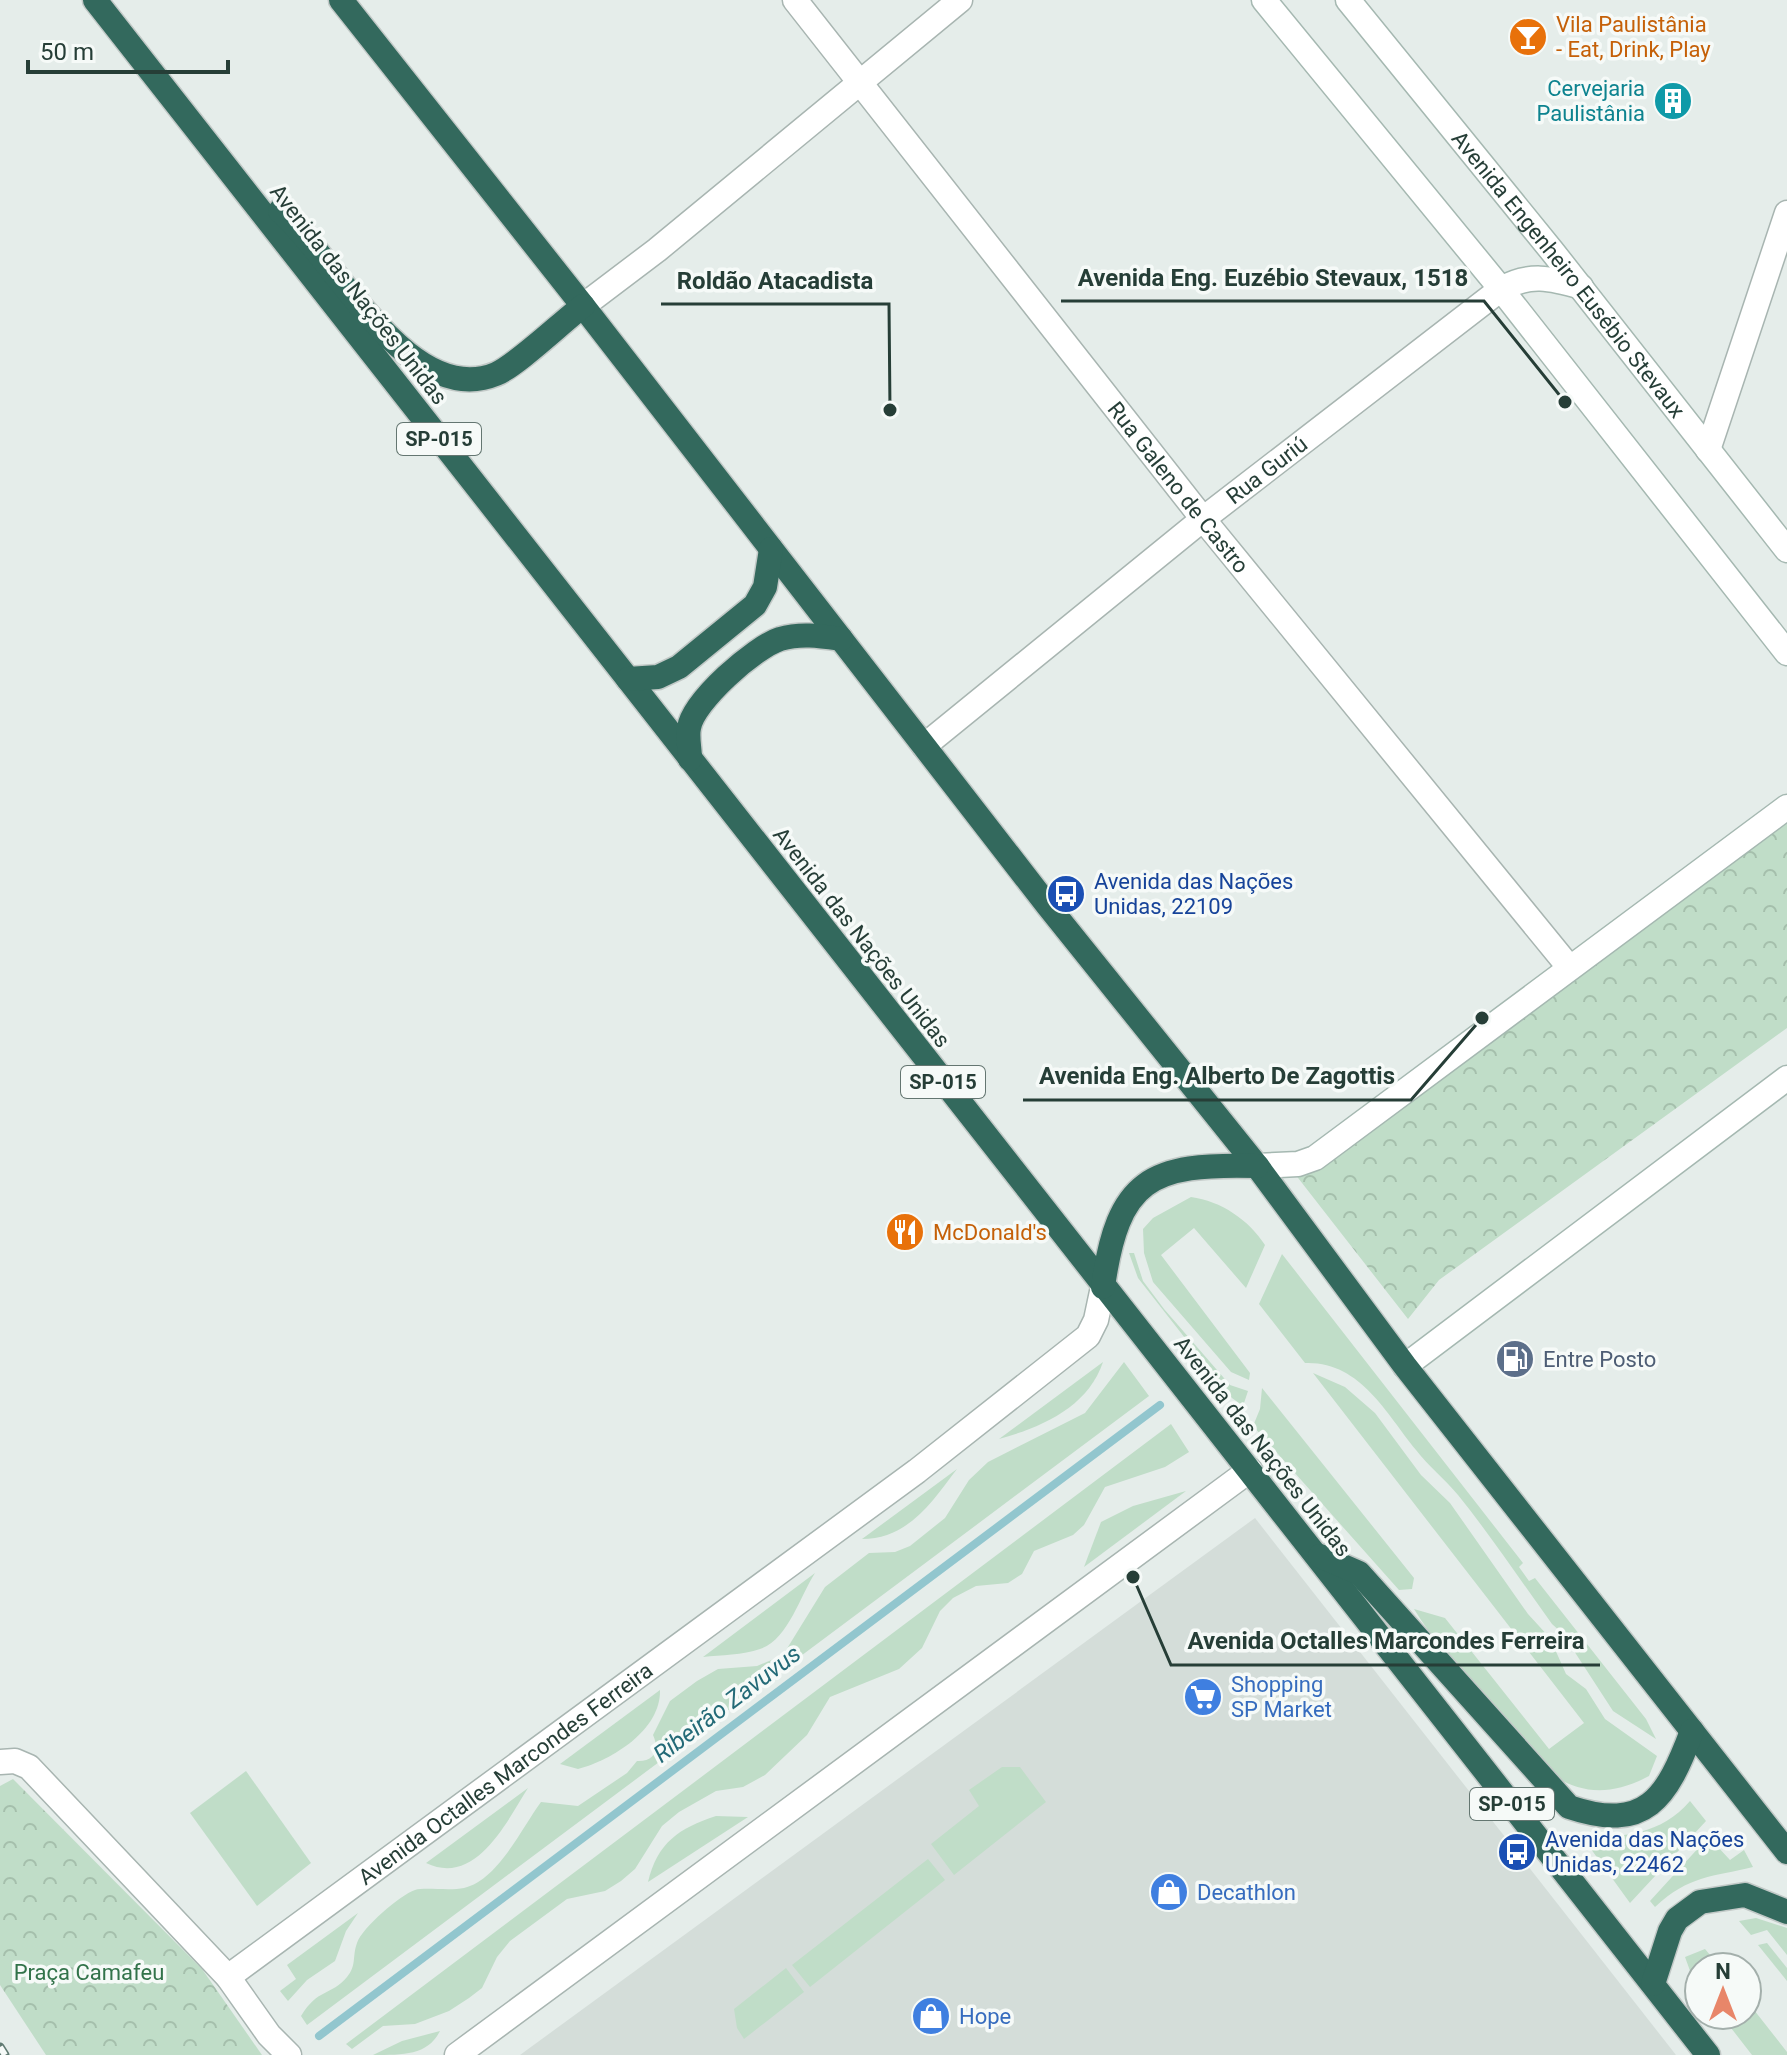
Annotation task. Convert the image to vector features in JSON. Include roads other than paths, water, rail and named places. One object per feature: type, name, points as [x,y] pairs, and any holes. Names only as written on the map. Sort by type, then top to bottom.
[{"type":"highway","name":"Avenida das Nações Unidas","points":[[95,0],[1708,2055]]},
{"type":"highway","points":[[341,0],[1257,1166],[1405,1366],[1787,1852]]},
{"type":"highway","points":[[253,200],[282,212],[400,348],[438,374],[473,378],[497,374],[583,306]]},
{"type":"highway","points":[[628,679],[658,677],[679,667],[755,605],[765,587],[771,549]]},
{"type":"highway","points":[[690,759],[689,727],[701,704],[734,671],[777,640],[805,634],[841,639]]},
{"type":"highway","points":[[1103,1287],[1112,1232],[1133,1194],[1178,1171],[1205,1165],[1257,1166]]},
{"type":"highway","points":[[1315,1554],[1359,1573],[1385,1606],[1569,1807],[1597,1817],[1628,1816],[1650,1806],[1675,1774],[1692,1731]]},
{"type":"highway","points":[[1653,1984],[1670,1931],[1677,1919],[1700,1902],[1745,1895],[1787,1912]]},
{"type":"street","name":"Rua Galeno de Castro","points":[[795,0],[1203,519],[1569,967]]},
{"type":"street","points":[[583,306],[657,250],[960,0]]},
{"type":"street","points":[[1264,0],[1501,289],[1787,653]]},
{"type":"street","name":"Avenida Engenheiro Eusébio Stevaux","points":[[1348,0],[1581,287],[1708,450],[1779,524],[1787,550]]},
{"type":"street","points":[[1708,450],[1787,213]]},
{"type":"street","points":[[1501,289],[1530,277],[1551,278],[1581,287]]},
{"type":"street","name":"Rua Guriú","points":[[924,746],[1203,519],[1501,289]]},
{"type":"street","points":[[1257,1166],[1289,1165],[1315,1158],[1787,807]]},
{"type":"street","points":[[1405,1366],[1787,1078]]},
{"type":"street","name":"Avenida Octalles Marcondes Ferreira","points":[[228,1977],[917,1471],[1088,1336],[1096,1320],[1103,1287]]},
{"type":"street","points":[[457,2055],[1250,1470]]},
{"type":"street","points":[[0,1762],[15,1761],[29,1767],[228,1977],[269,2035],[289,2055]]},
{"type":"waterway","name":"Ribeirão Zavuvus","points":[[319,2036],[1160,1405]]},
{"type":"railway","points":[[0,2047],[5,2055]]},
{"type":"place","name":"Vila Paulistânia - Eat, Drink, Play","points":[[1528,37]]},
{"type":"place","name":"Cervejaria Paulistânia","points":[[1673,101]]},
{"type":"place","name":"Avenida Eng. Euzébio Stevaux, 1518","points":[[1565,402]]},
{"type":"place","name":"Roldão Atacadista","points":[[890,410]]},
{"type":"place","name":"Avenida das Nações Unidas, 22109","points":[[1066,894]]},
{"type":"place","name":"Avenida Eng. Alberto De Zagottis","points":[[1482,1018]]},
{"type":"place","name":"McDonald's","points":[[905,1232]]},
{"type":"place","name":"Entre Posto","points":[[1515,1359]]},
{"type":"place","name":"Avenida Octalles Marcondes Ferreira","points":[[1133,1577]]},
{"type":"place","name":"Shopping SP Market","points":[[1203,1697]]},
{"type":"place","name":"Avenida das Nações Unidas, 22462","points":[[1517,1852]]},
{"type":"place","name":"Decathlon","points":[[1169,1892]]},
{"type":"place","name":"Hope","points":[[931,2016]]},
{"type":"park label","name":"Praça Camafeu","points":[[89,1972]]}]
